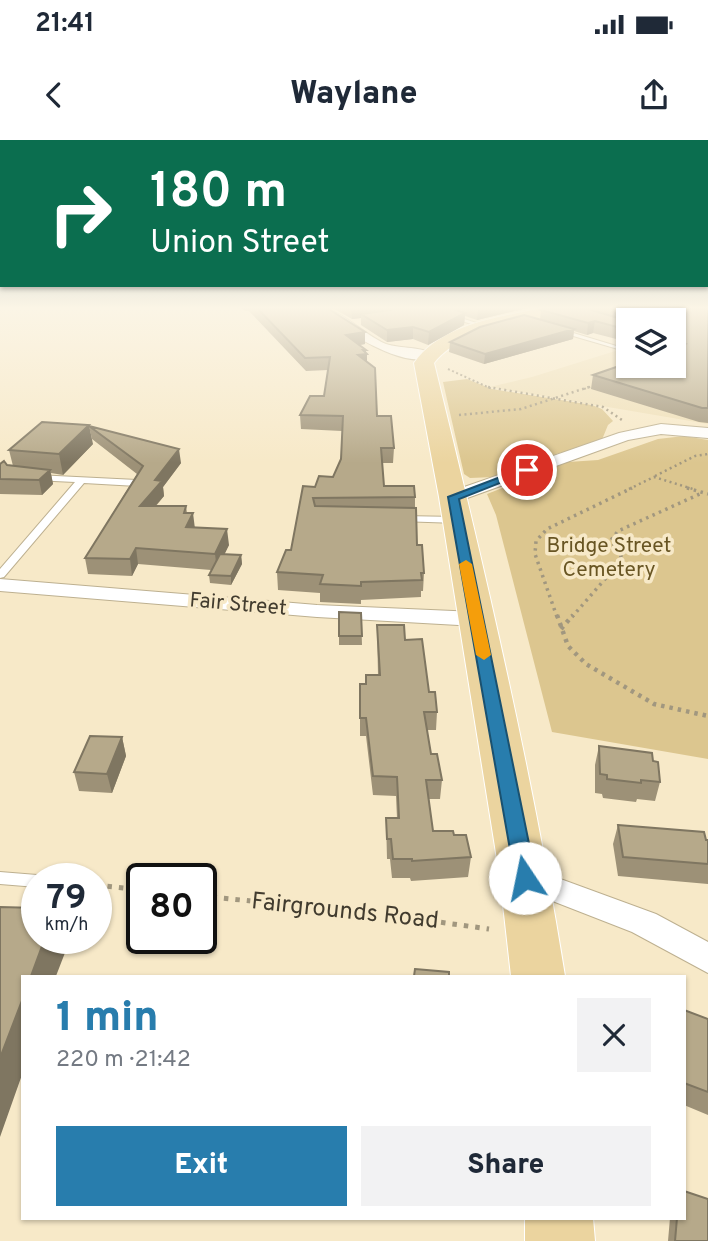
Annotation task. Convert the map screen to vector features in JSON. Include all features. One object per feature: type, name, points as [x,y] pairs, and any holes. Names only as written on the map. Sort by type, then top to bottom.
[{"type":"highway","points":[[436,361],[424,363],[455,509],[525,878],[538,975]]},
{"type":"highway","points":[[559,1220],[560,1241]]},
{"type":"street","points":[[429,359],[436,361]]},
{"type":"street","points":[[455,509],[624,436],[643,431],[673,429],[708,433]]},
{"type":"street","name":"Fair Street","points":[[0,585],[317,611],[476,619]]},
{"type":"street","points":[[525,878],[644,923],[708,959]]},
{"type":"lane","points":[[25,477],[137,483]]},
{"type":"lane","points":[[0,575],[80,482]]},
{"type":"lane","points":[[389,519],[455,509]]},
{"type":"lane","points":[[0,878],[21,880]]},
{"type":"path","points":[[436,361],[493,389],[603,407],[623,420]]},
{"type":"path","points":[[459,415],[521,409],[604,382]]},
{"type":"path","points":[[708,454],[695,456],[547,529],[536,541],[535,554],[568,646],[586,664],[654,704],[708,716]]},
{"type":"path","points":[[654,477],[705,493]]},
{"type":"path","points":[[561,629],[619,563],[621,556],[611,540],[618,531],[705,493]]},
{"type":"path","name":"Fairgrounds Road","points":[[217,898],[381,914],[489,929]]},
{"type":"shaded area","points":[[588,359],[616,359],[616,378],[686,377],[708,396],[708,424],[490,387]]},
{"type":"green space","points":[[467,379],[492,389],[592,405],[602,409],[613,421],[608,425],[601,442],[556,454],[494,477],[470,478],[464,474],[443,382]]},
{"type":"green space","name":"Bridge Street Cemetery","points":[[684,436],[708,440],[708,759],[552,732],[496,515],[487,494],[568,462],[598,460],[658,439]]},
{"type":"building","points":[[330,359],[364,359],[375,368],[377,416],[391,416],[394,448],[381,448],[384,486],[414,486],[415,497],[313,498],[315,506],[416,508],[417,545],[422,545],[422,580],[361,582],[361,586],[320,584],[323,575],[277,572],[286,550],[291,550],[303,486],[315,487],[319,476],[333,477],[341,459],[343,416],[300,415],[310,396],[324,396]]},
{"type":"building","points":[[686,359],[708,359],[708,408],[702,408],[593,375],[616,367],[616,378],[686,378]]},
{"type":"building","points":[[42,422],[89,425],[59,454],[9,450]]},
{"type":"building","points":[[89,426],[179,449],[155,480],[162,481],[140,506],[186,506],[184,513],[193,513],[186,527],[227,529],[215,554],[136,548],[130,559],[85,558],[143,466]]},
{"type":"building","points":[[4,461],[7,465],[50,470],[39,480],[0,479],[0,464]]},
{"type":"building","points":[[220,554],[241,555],[231,576],[209,575]]},
{"type":"building","points":[[339,612],[361,613],[362,636],[339,636]]},
{"type":"building","points":[[377,625],[404,625],[405,640],[422,639],[429,692],[435,692],[437,712],[424,712],[431,754],[437,754],[442,780],[426,780],[433,831],[453,831],[454,835],[466,835],[471,857],[412,861],[393,859],[391,839],[387,839],[386,818],[399,818],[397,777],[373,776],[366,718],[360,718],[360,684],[366,684],[366,675],[380,675]]},
{"type":"building","points":[[90,736],[122,737],[107,774],[74,772]]},
{"type":"building","points":[[599,746],[652,753],[653,761],[658,762],[660,782],[607,779],[607,775],[600,774]]},
{"type":"building","points":[[618,825],[704,832],[708,840],[708,864],[623,857]]},
{"type":"building","points":[[0,907],[21,908],[21,954],[39,954],[31,975],[21,975],[21,1003],[0,1058]]},
{"type":"building","points":[[415,969],[449,972],[449,975],[414,975]]},
{"type":"building","points":[[686,1011],[708,1019],[708,1092],[686,1084]]},
{"type":"building","points":[[686,1192],[708,1199],[708,1241],[675,1241],[677,1220],[686,1220]]},
{"type":"slow traffic","points":[[466,564],[484,655]]},
{"type":"route","points":[[525,878],[453,497],[527,470]]}]
